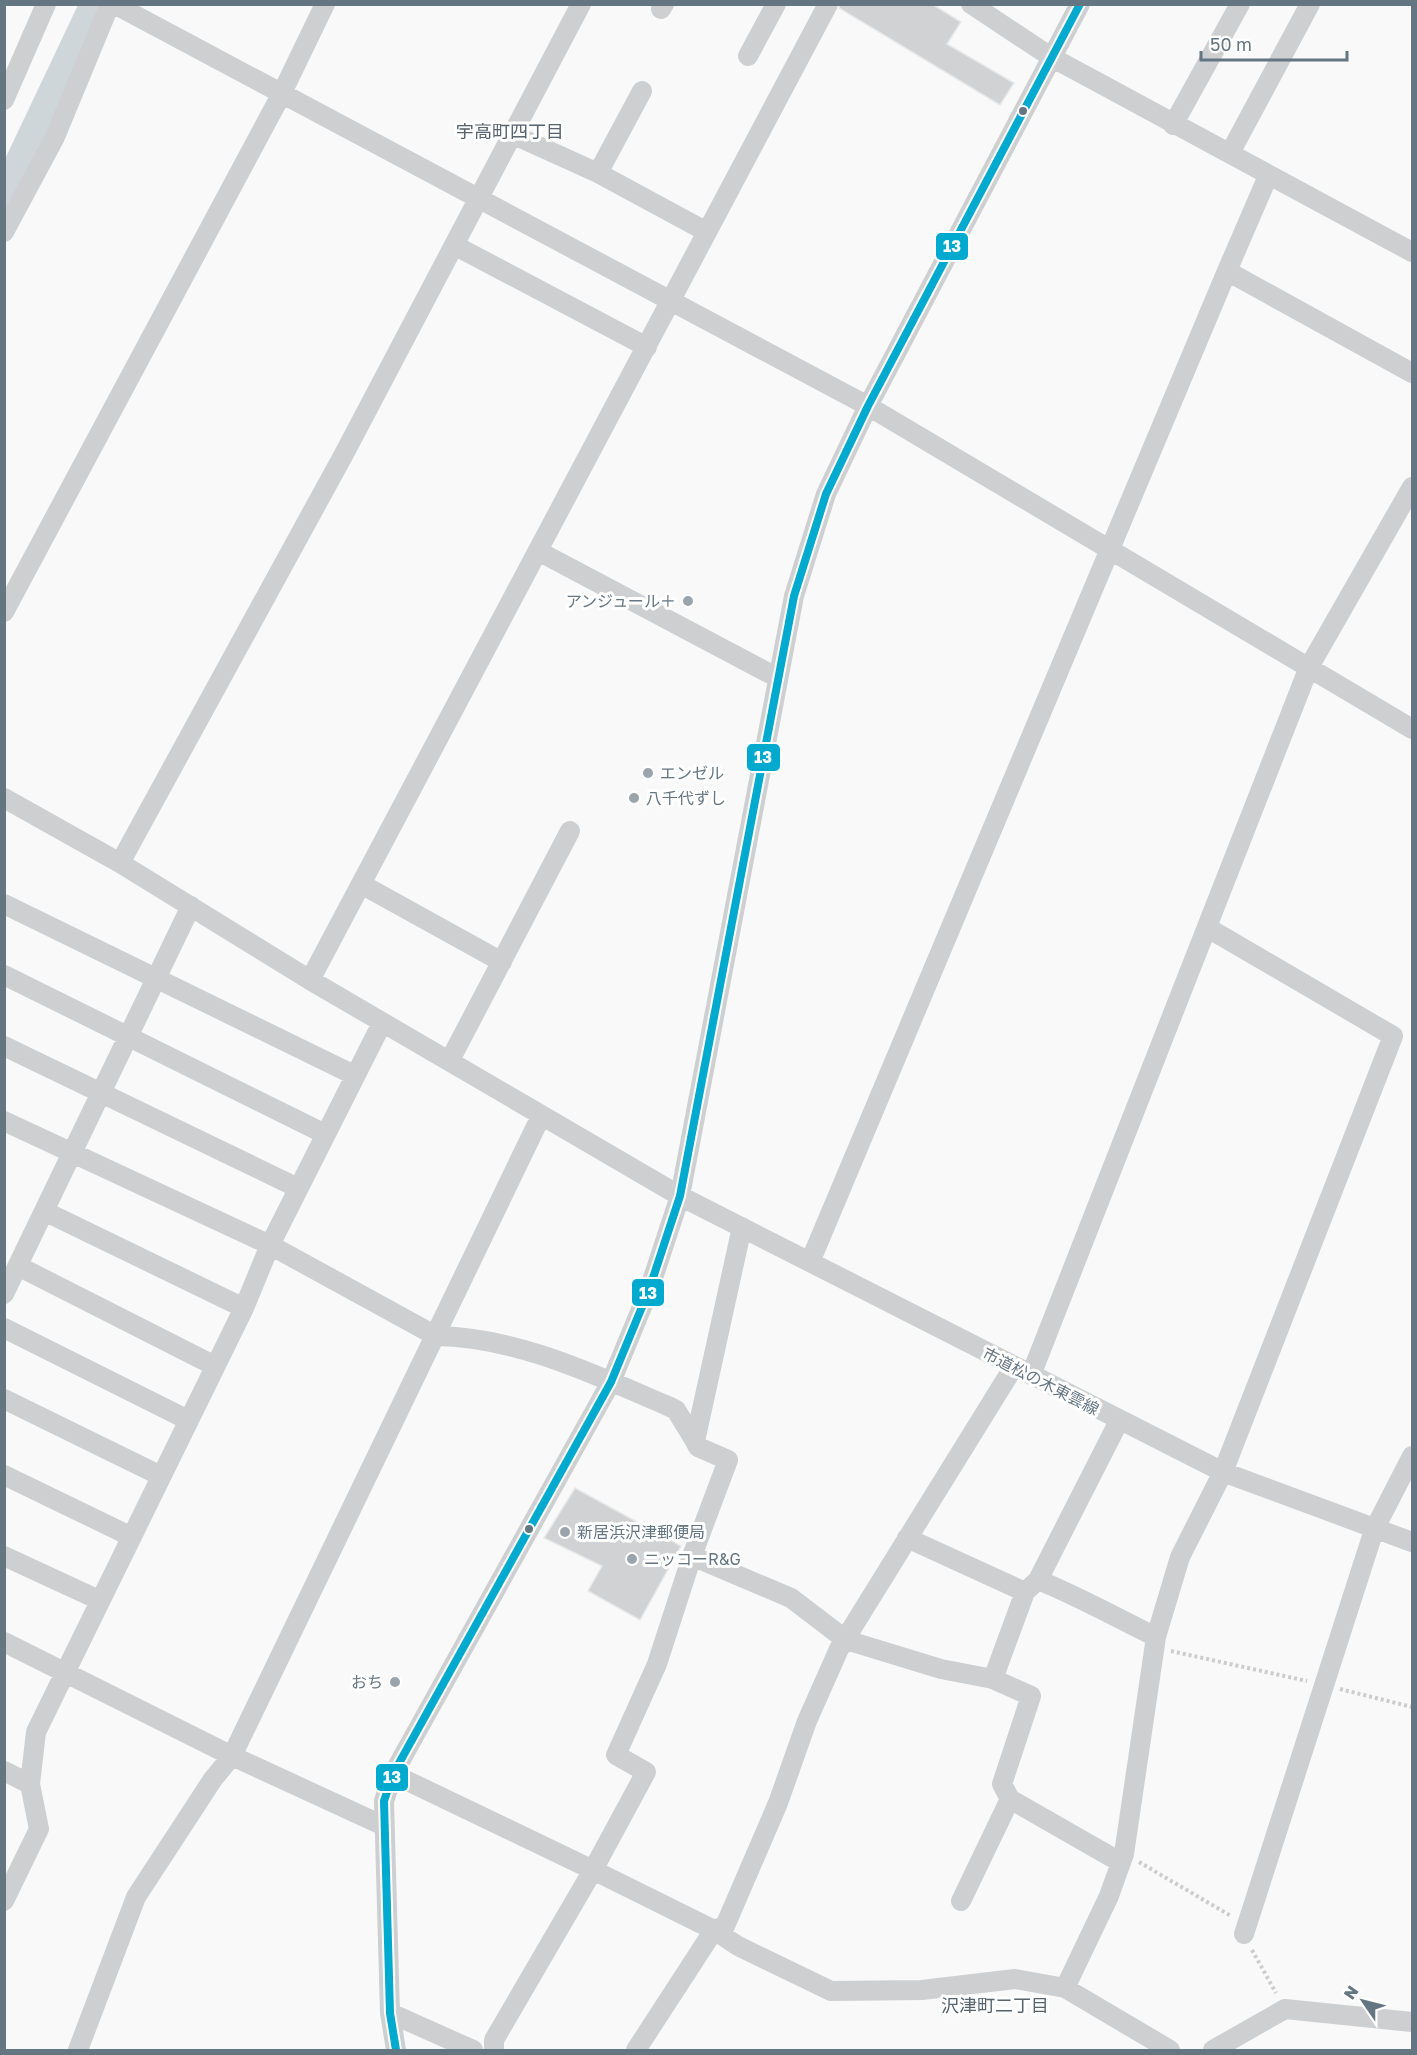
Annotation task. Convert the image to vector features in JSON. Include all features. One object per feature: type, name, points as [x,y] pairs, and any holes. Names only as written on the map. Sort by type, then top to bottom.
[{"type":"street","points":[[4,100],[45,4]]},
{"type":"street","points":[[4,232],[55,137],[112,4],[868,406],[1413,729]]},
{"type":"street","points":[[4,612],[281,95],[325,4]]},
{"type":"street","points":[[120,863],[344,454],[581,4]]},
{"type":"street","points":[[747,56],[776,4]]},
{"type":"street","points":[[310,980],[828,4]]},
{"type":"street","points":[[971,4],[1051,57],[1173,125],[1230,153],[1268,176],[1413,252]]},
{"type":"street","points":[[396,2050],[390,2013],[384,1826],[384,1801],[393,1773],[611,1382],[649,1290],[680,1196],[794,596],[826,494],[868,406],[1080,4]]},
{"type":"street","points":[[1173,125],[1240,4]]},
{"type":"street","points":[[1230,153],[1310,4]]},
{"type":"street","points":[[598,172],[642,91]]},
{"type":"street","points":[[512,134],[598,172],[707,232]]},
{"type":"street","points":[[810,1262],[1268,176]]},
{"type":"street","points":[[454,245],[646,347]]},
{"type":"street","points":[[1227,271],[1413,373]]},
{"type":"street","points":[[636,2050],[714,1930],[725,1926],[778,1803],[807,1720],[839,1649],[907,1538],[1022,1371],[1208,928],[1309,667],[1413,488]]},
{"type":"street","points":[[538,551],[778,678]]},
{"type":"street","name":"市道松の木東雲線","points":[[4,798],[120,863],[382,1023],[450,1060],[541,1116],[680,1196],[1222,1472],[1374,1530],[1413,1542]]},
{"type":"street","points":[[450,1060],[570,831]]},
{"type":"street","points":[[361,884],[502,962]]},
{"type":"street","points":[[4,904],[354,1075]]},
{"type":"street","points":[[4,1294],[191,906]]},
{"type":"street","points":[[1065,1988],[1109,1896],[1122,1858],[1156,1642],[1180,1557],[1222,1472],[1393,1036],[1208,928]]},
{"type":"street","points":[[4,975],[325,1134]]},
{"type":"street","points":[[4,1901],[39,1829],[30,1784],[36,1732],[64,1670],[244,1308],[270,1245],[382,1023]]},
{"type":"street","points":[[4,1046],[298,1188]]},
{"type":"street","points":[[78,2050],[136,1897],[213,1779],[232,1756],[541,1116]]},
{"type":"street","points":[[4,1121],[270,1245],[436,1336],[460,1336],[527,1350],[676,1410],[698,1447],[728,1460],[692,1556],[657,1664],[616,1755],[646,1772],[593,1870],[494,2040],[495,2050]]},
{"type":"street","points":[[44,1211],[244,1308]]},
{"type":"street","points":[[695,1441],[741,1227]]},
{"type":"street","points":[[18,1266],[215,1366]]},
{"type":"street","points":[[4,1328],[188,1420]]},
{"type":"street","points":[[4,1399],[161,1476]]},
{"type":"street","points":[[993,1679],[1031,1586],[1119,1421]]},
{"type":"street","points":[[1244,1934],[1374,1530],[1413,1456]]},
{"type":"street","points":[[4,1475],[132,1537]]},
{"type":"street","points":[[907,1538],[1031,1586],[1069,1592],[1081,1601],[1156,1642]]},
{"type":"street","points":[[4,1556],[99,1600]]},
{"type":"street","points":[[692,1556],[791,1598],[846,1640],[941,1669],[993,1679],[1031,1696],[1002,1784],[1010,1799],[1122,1858]]},
{"type":"street","points":[[4,1642],[232,1756],[384,1826]]},
{"type":"street","points":[[4,1771],[30,1784]]},
{"type":"street","points":[[393,1773],[714,1930],[738,1946],[831,1991],[922,1990],[1015,1979],[1065,1988],[1170,2050]]},
{"type":"street","points":[[962,1901],[1010,1799]]},
{"type":"street","points":[[1213,2050],[1286,2009],[1413,2022]]},
{"type":"street","points":[[390,2013],[472,2050]]},
{"type":"path","points":[[1156,1642],[1413,1707]]},
{"type":"path","points":[[1122,1858],[1235,1918],[1286,2009]]},
{"type":"shaded area","points":[[78,5],[101,5],[53,124],[5,215],[5,159]]},
{"type":"building","points":[[840,4],[932,4],[961,22],[947,44],[1014,83],[1000,105],[839,8]]},
{"type":"building","name":"ニッコーR&G","points":[[575,1488],[681,1546],[640,1620],[588,1591],[602,1566],[544,1538]]},
{"type":"transit line","name":"13","points":[[396,2050],[390,2013],[384,1801],[393,1774],[611,1382],[649,1290],[680,1196],[794,596],[826,494],[868,406],[1080,4]]},
{"type":"place","name":"アンジュール＋","points":[[688,601]]},
{"type":"place","name":"エンゼル","points":[[648,773]]},
{"type":"place","name":"八千代ずし","points":[[634,798]]},
{"type":"place","name":"新居浜沢津郵便局","points":[[565,1532]]},
{"type":"place","name":"ニッコーR&G","points":[[632,1559]]},
{"type":"place","name":"おち","points":[[395,1682]]},
{"type":"district","name":"宇高町四丁目","points":[[510,132]]},
{"type":"district","name":"沢津町二丁目","points":[[995,2006]]}]
